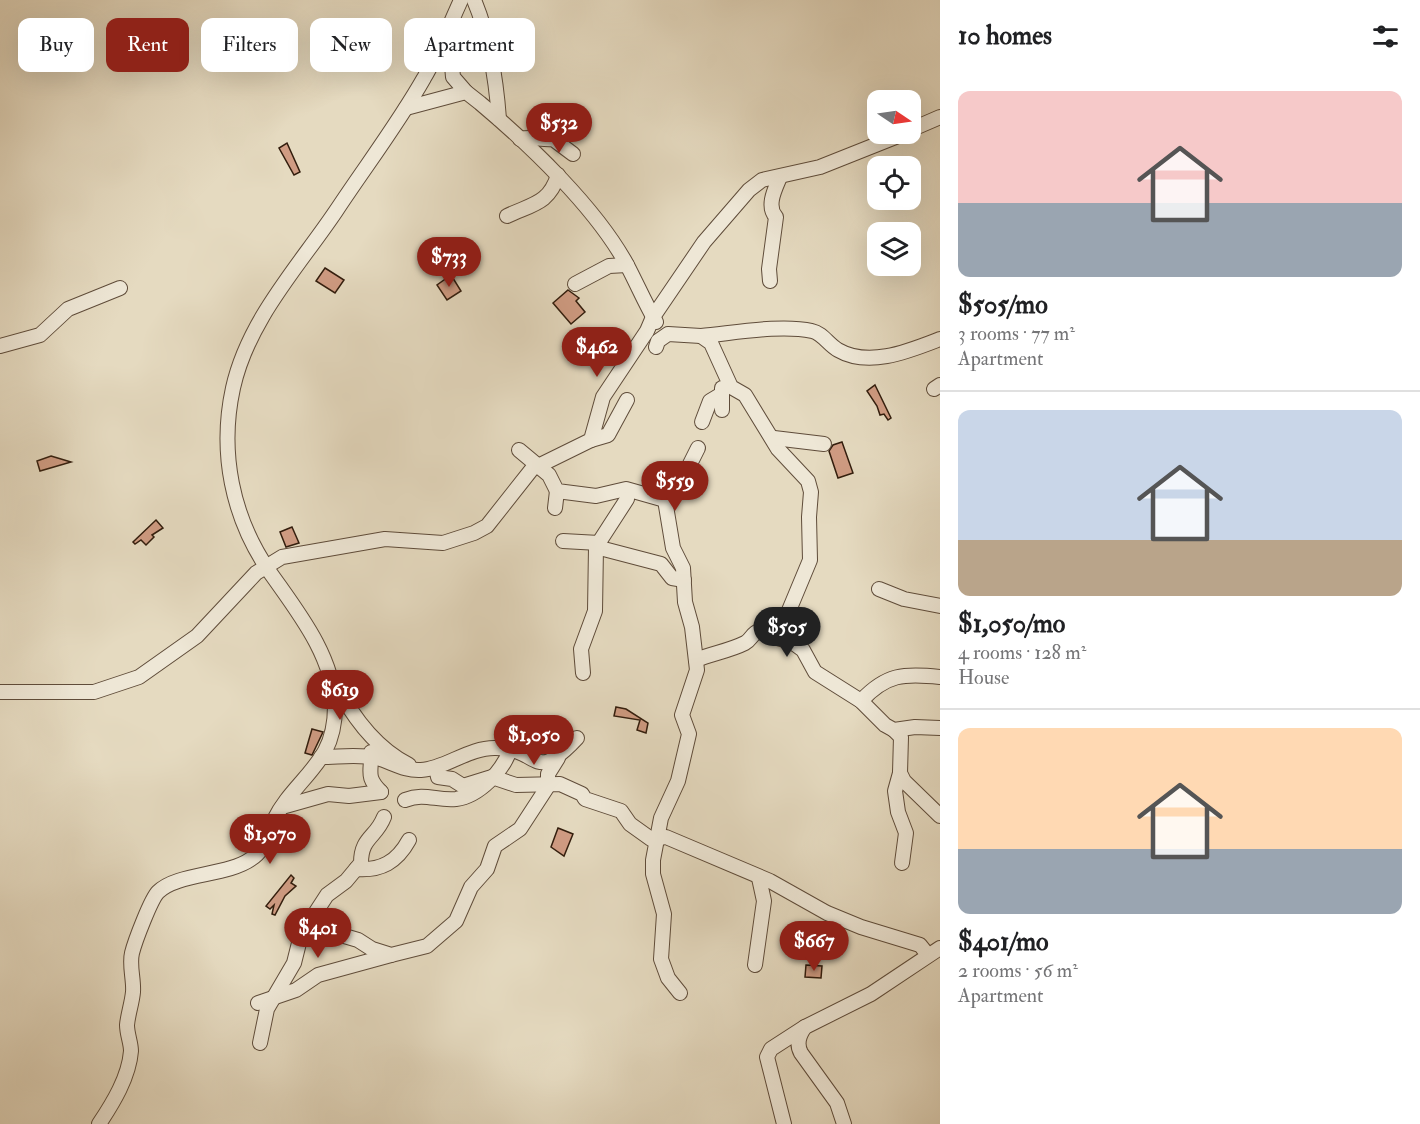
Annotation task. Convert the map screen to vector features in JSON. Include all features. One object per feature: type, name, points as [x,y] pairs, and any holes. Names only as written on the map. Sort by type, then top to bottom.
[{"type":"street","points":[[453,18],[461,0]]},
{"type":"street","points":[[474,0],[488,40],[496,75],[499,119]]},
{"type":"street","points":[[421,770],[380,746],[370,735],[342,697],[291,599],[266,566],[244,526],[231,484],[228,430],[236,376],[251,339],[297,264],[406,108],[427,72]]},
{"type":"street","points":[[453,72],[453,77],[466,93],[499,119],[558,176],[627,265],[653,317],[660,342],[669,334],[701,336],[792,329],[815,331],[837,350],[859,359],[887,356],[940,339]]},
{"type":"street","points":[[406,108],[466,93]]},
{"type":"street","points":[[921,125],[940,117]]},
{"type":"street","points":[[520,139],[532,136],[543,140],[553,139],[573,154]]},
{"type":"street","points":[[592,436],[603,397],[647,331],[653,317],[731,208],[762,180],[820,166],[877,144]]},
{"type":"street","points":[[507,216],[547,198],[553,191],[558,176]]},
{"type":"street","points":[[770,281],[769,269],[777,217],[772,213],[771,201],[780,177]]},
{"type":"street","points":[[575,284],[609,266],[627,265]]},
{"type":"street","points":[[0,346],[40,334],[58,322],[68,309],[120,288]]},
{"type":"street","points":[[696,660],[714,652],[727,651],[748,641],[754,633],[785,621],[810,560],[811,492],[808,481],[778,448],[774,438],[745,395],[731,387],[725,377],[721,359],[711,342],[701,336]]},
{"type":"street","points":[[722,410],[720,395],[725,377]]},
{"type":"street","points":[[702,422],[710,401],[720,395]]},
{"type":"street","points":[[0,692],[94,692],[139,678],[197,636],[256,573],[290,555],[385,539],[432,544],[459,539],[487,526],[532,469],[614,425],[627,400]]},
{"type":"street","points":[[774,438],[824,444]]},
{"type":"street","points":[[680,993],[668,978],[661,959],[664,914],[653,874],[661,818],[678,781],[689,734],[682,715],[697,670],[692,627],[685,602],[683,568],[673,548],[665,500],[683,478],[698,448]]},
{"type":"street","points":[[519,450],[549,475],[557,491],[555,508]]},
{"type":"street","points":[[557,491],[596,496],[626,489],[665,500]]},
{"type":"street","points":[[583,673],[581,649],[595,611],[598,545],[627,499]]},
{"type":"street","points":[[563,541],[598,545],[661,564],[672,578],[684,580]]},
{"type":"street","points":[[879,589],[904,599],[940,606]]},
{"type":"street","points":[[785,621],[815,672],[861,701],[901,737],[900,773],[895,791],[897,812],[906,833],[902,863]]},
{"type":"street","points":[[766,629],[770,636],[792,642],[803,650]]},
{"type":"street","points":[[861,701],[887,678],[921,675],[940,677]]},
{"type":"street","points":[[99,1124],[114,1101],[131,1050],[127,1029],[133,992],[132,954],[149,906],[157,892],[167,886],[233,868],[251,860],[263,847],[273,820],[295,787],[321,757],[331,738],[334,714],[331,676]]},
{"type":"street","points":[[894,730],[915,726],[940,728]]},
{"type":"street","points":[[282,807],[328,794],[340,793],[349,796],[381,792],[372,783],[369,771],[370,735]]},
{"type":"street","points":[[258,1003],[296,990],[318,975],[427,946],[446,932],[456,921],[471,887],[487,869],[495,846],[520,829],[548,786],[548,774],[558,758],[577,738]]},
{"type":"street","points":[[321,757],[371,758],[396,767],[421,770],[436,768],[451,759],[494,748],[510,750],[533,760],[548,763],[558,758]]},
{"type":"street","points":[[405,800],[418,795],[457,799],[470,795],[504,766],[510,750]]},
{"type":"street","points":[[436,768],[438,777],[452,779],[462,786],[492,777],[505,779],[516,785],[560,784],[582,794],[585,799],[621,811],[641,833],[651,839],[666,837],[759,878],[770,880],[835,917],[920,945],[934,952],[871,994],[805,1027],[771,1049],[767,1057],[784,1124]]},
{"type":"street","points":[[900,773],[904,781],[940,816]]},
{"type":"street","points":[[260,1042],[273,997],[281,989],[294,963],[302,922],[361,863],[361,849],[366,840],[380,827],[384,817]]},
{"type":"street","points":[[356,869],[367,870],[392,862],[400,856],[409,840]]},
{"type":"street","points":[[755,965],[764,901],[759,878]]},
{"type":"street","points":[[302,922],[358,940],[372,949],[391,955]]},
{"type":"street","points":[[805,1027],[798,1047],[837,1103],[844,1124]]},
{"type":"building","points":[[287,143],[300,172],[294,175],[279,148]]},
{"type":"building","points":[[325,268],[344,280],[335,293],[316,281]]},
{"type":"building","points":[[451,275],[461,291],[447,300],[437,285]]},
{"type":"building","points":[[568,290],[579,298],[576,301],[585,312],[571,324],[553,303]]},
{"type":"building","points":[[875,385],[891,418],[888,420],[884,414],[880,415],[867,391]]},
{"type":"building","points":[[842,442],[853,473],[838,478],[829,451],[833,445]]},
{"type":"building","points":[[51,456],[71,462],[40,471],[37,461]]},
{"type":"building","points":[[156,520],[163,528],[152,535],[154,537],[146,545],[141,540],[135,544],[133,542]]},
{"type":"building","points":[[292,527],[299,543],[286,547],[280,532]]},
{"type":"building","points":[[616,707],[626,709],[648,723],[646,733],[637,730],[640,720],[614,716]]},
{"type":"building","points":[[312,729],[323,732],[312,755],[305,753]]},
{"type":"building","points":[[558,828],[573,834],[564,856],[551,847]]},
{"type":"building","points":[[291,875],[294,878],[291,883],[296,886],[285,896],[275,915],[272,914],[274,905],[270,909],[266,906]]},
{"type":"building","points":[[806,965],[822,966],[821,978],[805,977]]}]
